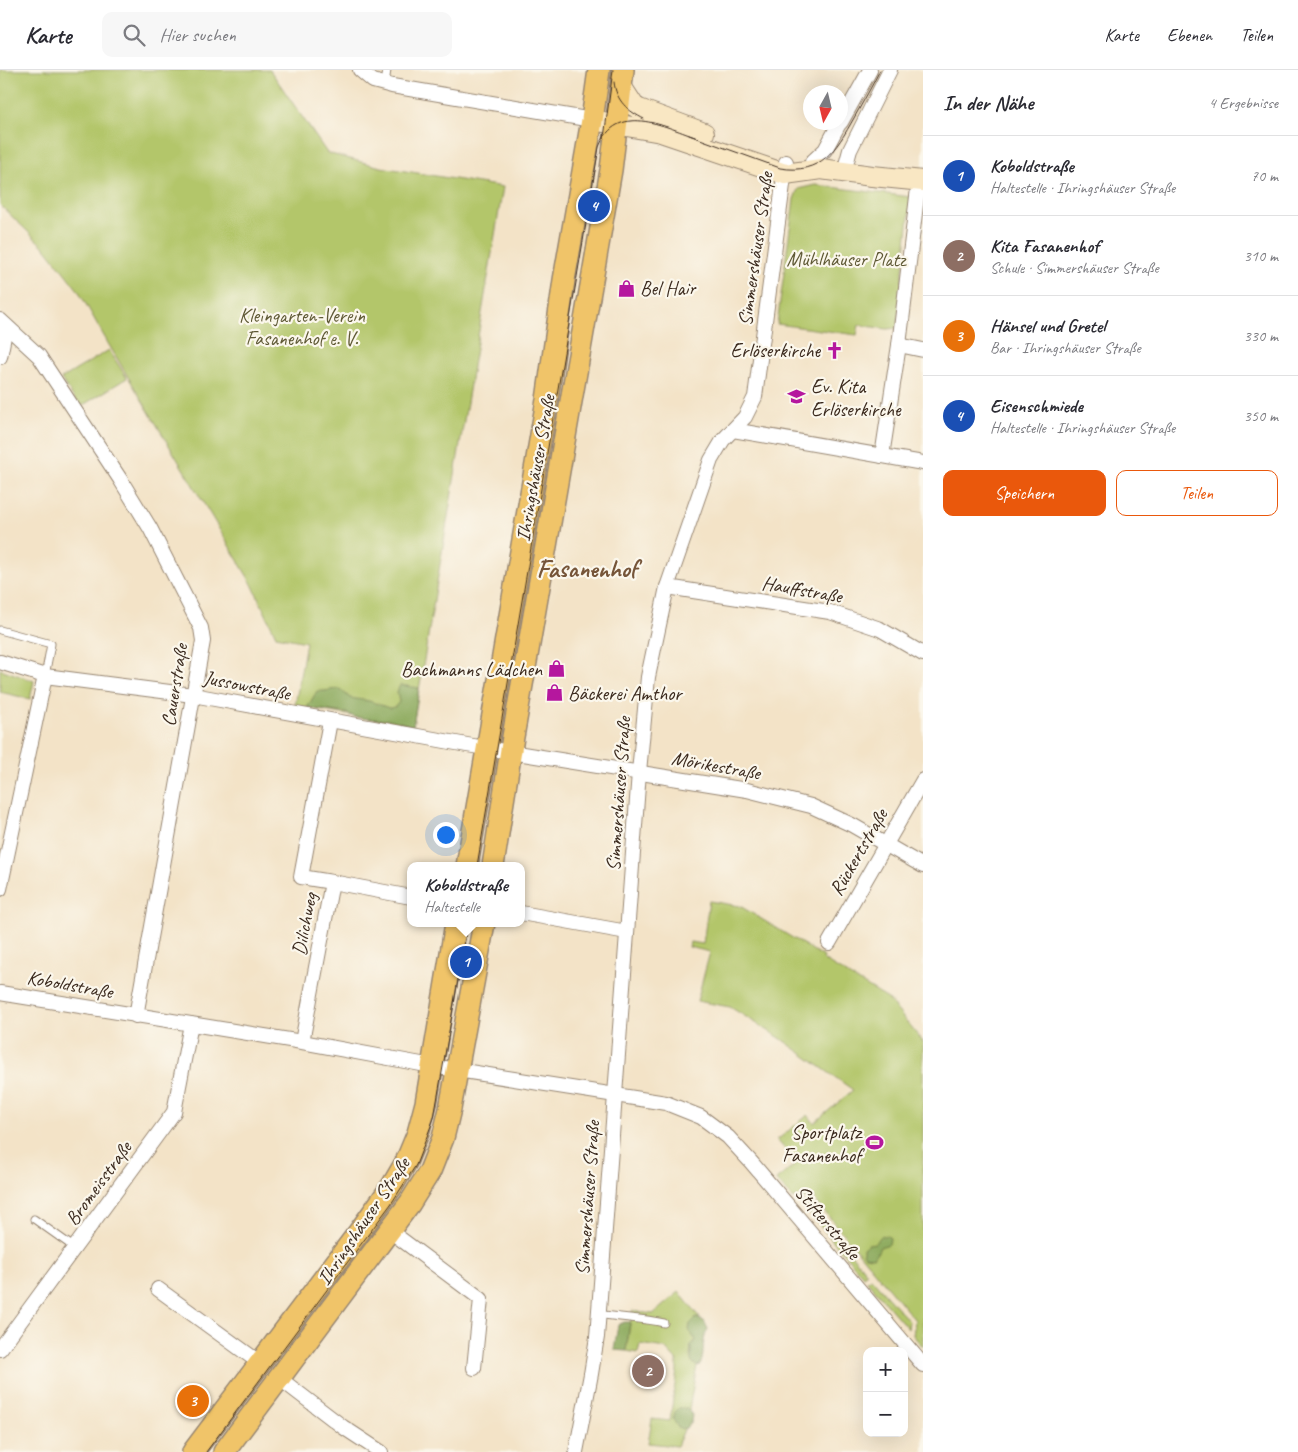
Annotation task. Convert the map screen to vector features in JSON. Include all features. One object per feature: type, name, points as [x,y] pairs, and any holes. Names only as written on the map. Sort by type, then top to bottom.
[{"type":"main road","name":"Ihringshäuser Straße","points":[[467,862],[488,748],[599,70]]},
{"type":"main road","name":"Ihringshäuser Straße","points":[[494,862],[510,751],[611,170],[625,115],[622,78]]},
{"type":"main road","name":"Ihringshäuser Straße","points":[[193,1452],[359,1232],[392,1186],[406,1162],[418,1133],[424,1110],[455,927]]},
{"type":"main road","name":"Ihringshäuser Straße","points":[[224,1452],[390,1231],[430,1171],[443,1138],[458,1070],[483,927]]},
{"type":"street","points":[[360,70],[373,81],[385,84],[592,120],[625,115],[786,168]]},
{"type":"street","points":[[848,108],[870,70]]},
{"type":"street","points":[[844,172],[850,150],[890,70]]},
{"type":"street","points":[[625,115],[661,132],[786,168],[817,165],[844,172],[921,180],[882,456]]},
{"type":"street","points":[[817,165],[835,130]]},
{"type":"street","name":"Simmershäuser Straße","points":[[576,1452],[591,1374],[598,1314],[639,772],[648,677],[667,587],[711,460],[722,440],[745,417],[755,397],[786,168]]},
{"type":"street","points":[[0,357],[3,323]]},
{"type":"street","name":"Cauerstraße","points":[[3,323],[39,356],[150,528],[201,628],[203,641],[136,1016]]},
{"type":"street","points":[[899,345],[923,350]]},
{"type":"street","points":[[733,430],[923,462]]},
{"type":"street","name":"Hauffstraße","points":[[667,587],[830,612],[880,629],[923,654]]},
{"type":"street","name":"Jussowstraße","points":[[0,662],[45,676],[193,695],[488,748]]},
{"type":"street","points":[[0,889],[45,676]]},
{"type":"street","name":"Dilichweg","points":[[302,1042],[332,882],[301,877],[330,720]]},
{"type":"street","name":"Mörikestraße","points":[[488,748],[747,790],[811,806],[886,844],[923,866]]},
{"type":"street","name":"Rückertstraße","points":[[828,943],[923,780]]},
{"type":"street","points":[[332,882],[407,896]]},
{"type":"street","points":[[525,914],[627,932]]},
{"type":"street","name":"Koboldstraße","points":[[0,993],[302,1042],[458,1070]]},
{"type":"street","name":"Bromeisstraße","points":[[0,1349],[174,1112],[191,1024]]},
{"type":"street","name":"Stifterstraße","points":[[458,1070],[666,1103],[701,1117],[728,1137],[923,1365]]},
{"type":"street","points":[[390,1231],[481,1299],[474,1368]]},
{"type":"street","points":[[158,1289],[260,1363]]},
{"type":"street","points":[[279,1378],[343,1427],[381,1452]]},
{"type":"lane","points":[[385,84],[387,70]]},
{"type":"lane","points":[[0,630],[51,644],[45,676]]},
{"type":"lane","points":[[34,1218],[75,1248]]},
{"type":"lane","points":[[598,1314],[631,1319],[642,1318],[664,1323]]},
{"type":"green space","name":"Kleingarten-Verein Fasanenhof e. V.","points":[[0,70],[270,70],[327,153],[381,167],[503,187],[413,726],[295,706],[306,642],[276,636],[252,584],[78,290],[46,249],[0,205]]},
{"type":"green space","name":"Mühlhäuser Platz","points":[[815,185],[911,197],[897,328],[887,329],[859,325],[857,335],[777,324],[794,199],[798,189]]},
{"type":"green space","points":[[109,350],[127,378],[80,407],[61,379]]},
{"type":"green space","points":[[0,669],[34,681],[30,699],[0,692]]},
{"type":"green space","points":[[400,685],[419,688],[413,726],[392,720],[354,717],[346,713],[307,708],[317,691],[340,689],[350,698],[369,701],[389,708],[395,707],[399,702],[397,692]]},
{"type":"green space","points":[[709,901],[740,906],[824,957],[823,960],[888,999],[923,1042],[923,1347],[913,1335],[915,1320],[814,1199],[792,1198],[776,1180],[797,1163],[777,1140],[808,1115],[814,1123],[853,1090],[780,1038],[730,1007],[697,1001],[710,952],[689,947],[690,942],[703,944]]},
{"type":"green space","points":[[803,1203],[809,1204],[867,1273],[863,1276],[803,1206]]},
{"type":"green space","points":[[880,1236],[890,1238],[889,1244],[880,1247],[877,1254],[873,1257],[865,1256],[863,1248],[868,1244],[875,1243]]},
{"type":"green space","points":[[871,1278],[909,1321],[908,1329],[867,1281]]},
{"type":"green space","points":[[679,1292],[700,1318],[696,1318],[690,1325],[689,1331],[696,1340],[691,1346],[690,1356],[697,1366],[686,1425],[677,1446],[648,1443],[652,1419],[670,1421],[677,1361],[665,1348],[640,1344],[638,1353],[626,1351],[632,1311],[653,1314]]},
{"type":"green space","points":[[696,1318],[704,1321],[708,1329],[704,1339],[702,1361],[697,1366],[691,1361],[691,1346],[696,1340],[689,1331],[690,1324]]},
{"type":"green space","points":[[630,1322],[626,1351],[614,1350],[618,1325]]},
{"type":"green space","points":[[679,1408],[687,1408],[692,1415],[691,1422],[686,1428],[679,1429],[673,1419],[675,1412]]},
{"type":"tram line","points":[[604,138],[613,70]]},
{"type":"tram line","points":[[689,135],[780,168],[806,168],[826,158],[841,140],[880,70]]},
{"type":"tram line","points":[[614,82],[617,95],[624,105],[644,119]]},
{"type":"tram line","points":[[478,862],[599,147],[607,133],[617,125],[629,121],[655,123],[695,137]]},
{"type":"tram line","points":[[206,1452],[391,1204],[416,1165],[434,1118],[467,927]]},
{"type":"place","name":"Eisenschmiede","points":[[594,206]]},
{"type":"place","name":"Bel Hair","points":[[626,288]]},
{"type":"place","name":"Erlöserkirche","points":[[834,350]]},
{"type":"place","name":"Ev. Kita Erlöserkirche","points":[[797,397]]},
{"type":"place","name":"Bachmanns Lädchen","points":[[556,669]]},
{"type":"place","name":"Bäckerei Amthor","points":[[554,693]]},
{"type":"place","name":"Koboldstraße","points":[[466,962]]},
{"type":"place","name":"Sportplatz Fasanenhof","points":[[875,1143]]},
{"type":"place","name":"Kita Fasanenhof","points":[[648,1371]]},
{"type":"place","name":"Hänsel und Gretel","points":[[193,1401]]},
{"type":"district","name":"Fasanenhof","points":[[587,568]]}]
